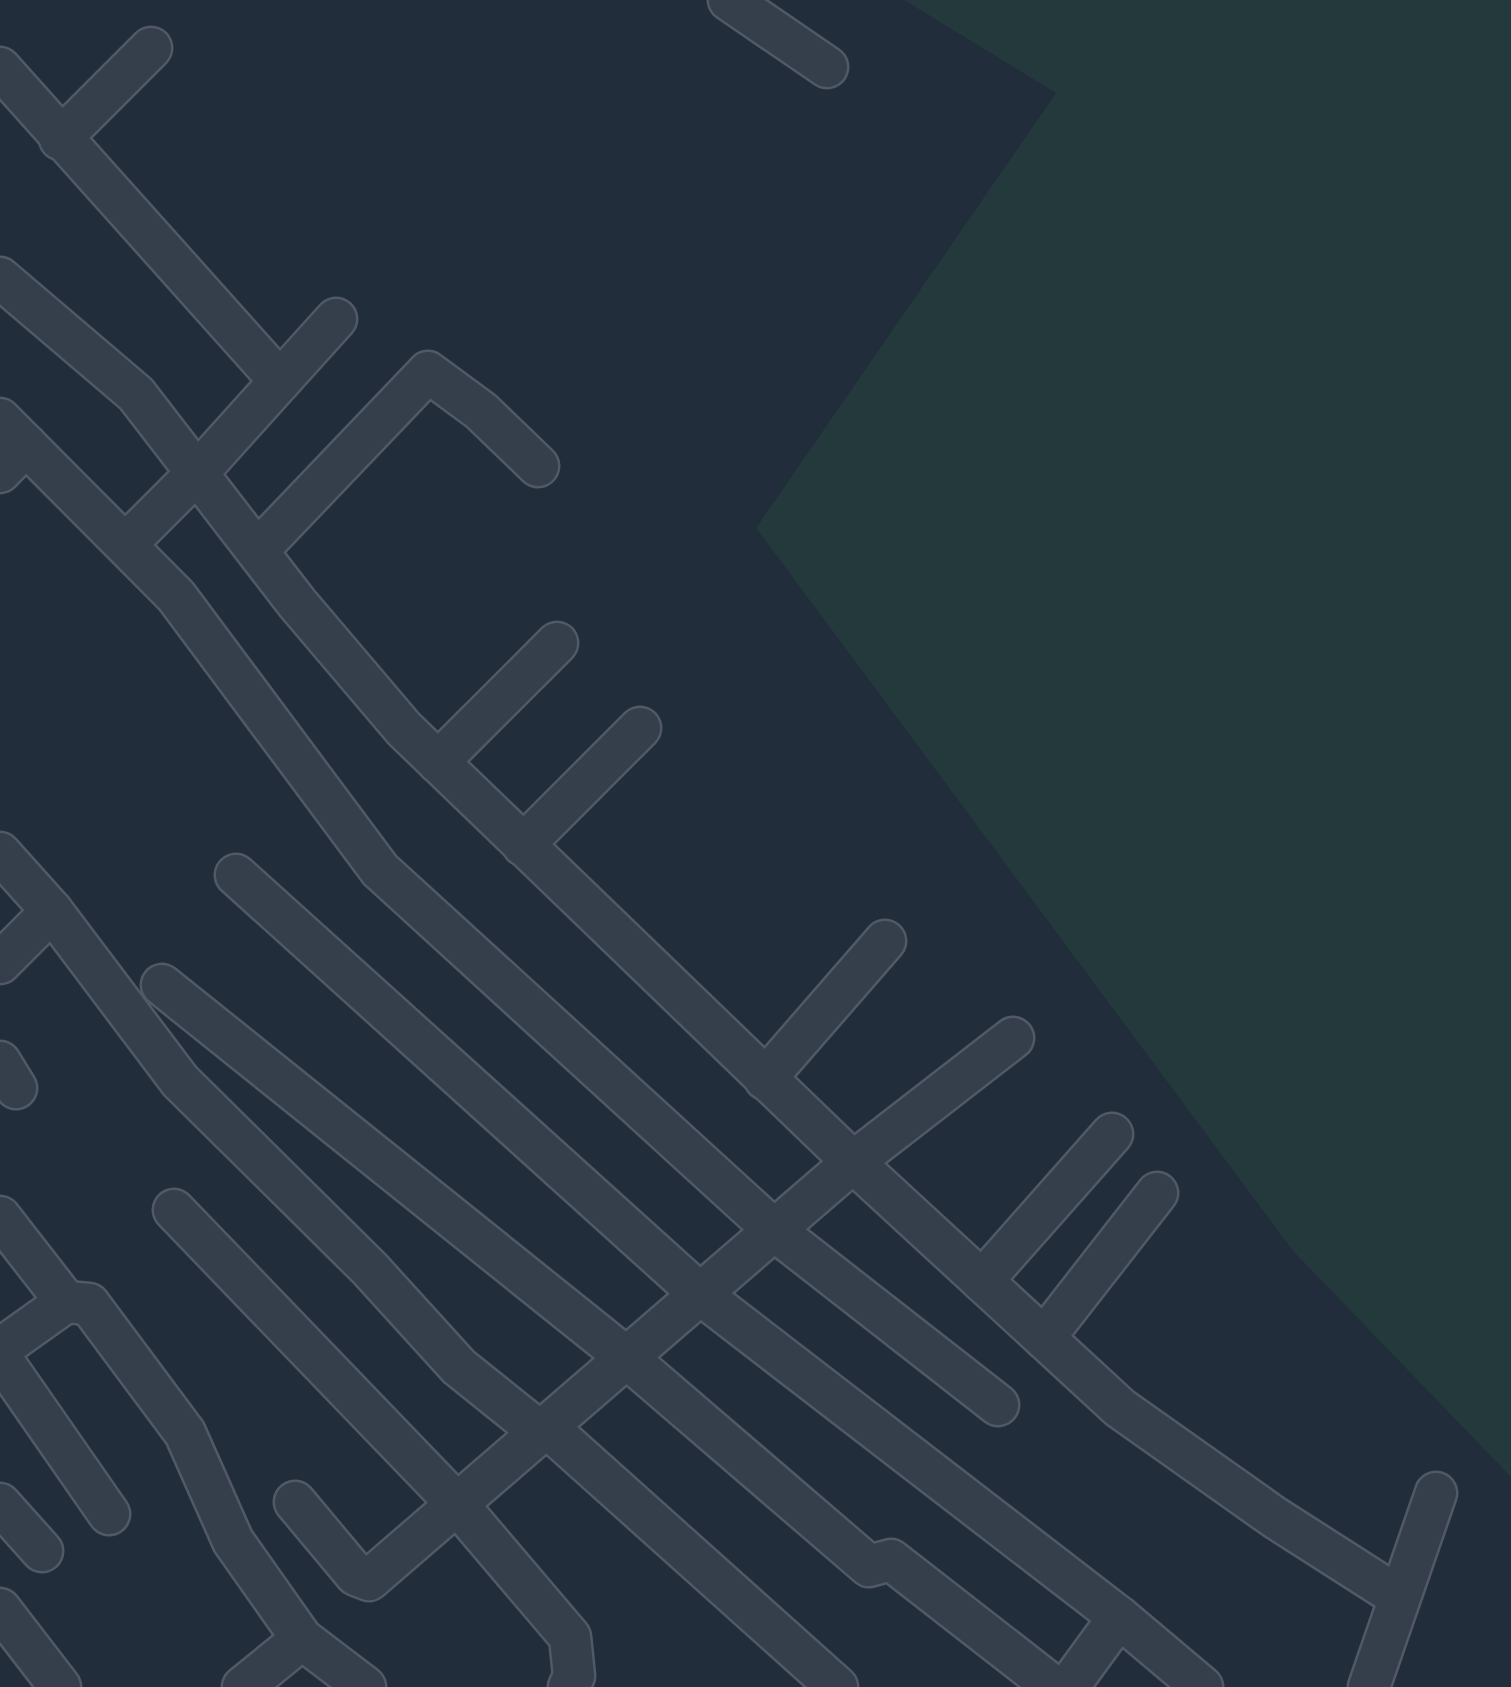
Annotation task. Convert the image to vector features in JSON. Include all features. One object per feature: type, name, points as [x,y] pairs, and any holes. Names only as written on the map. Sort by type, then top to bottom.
[{"type":"street","points":[[730,0],[827,66]]},
{"type":"street","points":[[60,139],[152,48]]},
{"type":"street","points":[[0,68],[280,381]]},
{"type":"street","points":[[0,278],[136,394],[199,471],[296,603],[404,729],[853,1162],[1120,1408],[1274,1517],[1399,1597]]},
{"type":"street","points":[[127,542],[199,471],[336,319]]},
{"type":"street","points":[[258,550],[428,372],[481,411],[538,466]]},
{"type":"street","points":[[9,445],[127,542],[176,596],[380,870],[774,1230],[998,1405]]},
{"type":"street","points":[[438,762],[556,643]]},
{"type":"street","points":[[523,845],[640,728]]},
{"type":"street","points":[[3,864],[52,912],[180,1081],[370,1268],[459,1367],[543,1430],[838,1687]]},
{"type":"street","points":[[236,875],[700,1294],[1119,1617],[1202,1687]]},
{"type":"street","points":[[0,963],[52,912]]},
{"type":"street","points":[[766,1078],[885,942]]},
{"type":"street","points":[[162,985],[627,1358],[869,1566],[892,1560],[1054,1687]]},
{"type":"street","points":[[295,1502],[356,1575],[369,1580],[853,1162],[1013,1038]]},
{"type":"street","points":[[982,1280],[1112,1134]]},
{"type":"street","points":[[1044,1338],[1156,1193]]},
{"type":"street","points":[[174,1210],[458,1504],[570,1637],[574,1676],[568,1687]]},
{"type":"street","points":[[0,1216],[66,1302]]},
{"type":"street","points":[[0,1349],[66,1302],[89,1304],[185,1433],[233,1540],[302,1640],[364,1687]]},
{"type":"street","points":[[0,1357],[109,1514]]},
{"type":"street","points":[[1369,1687],[1436,1493]]},
{"type":"street","points":[[0,1504],[42,1551]]},
{"type":"street","points":[[0,1609],[60,1687]]},
{"type":"street","points":[[1068,1687],[1119,1617]]},
{"type":"street","points":[[243,1687],[302,1640]]},
{"type":"green space","points":[[904,0],[1511,0],[1511,1477],[1293,1251],[756,528],[1056,93]]}]
